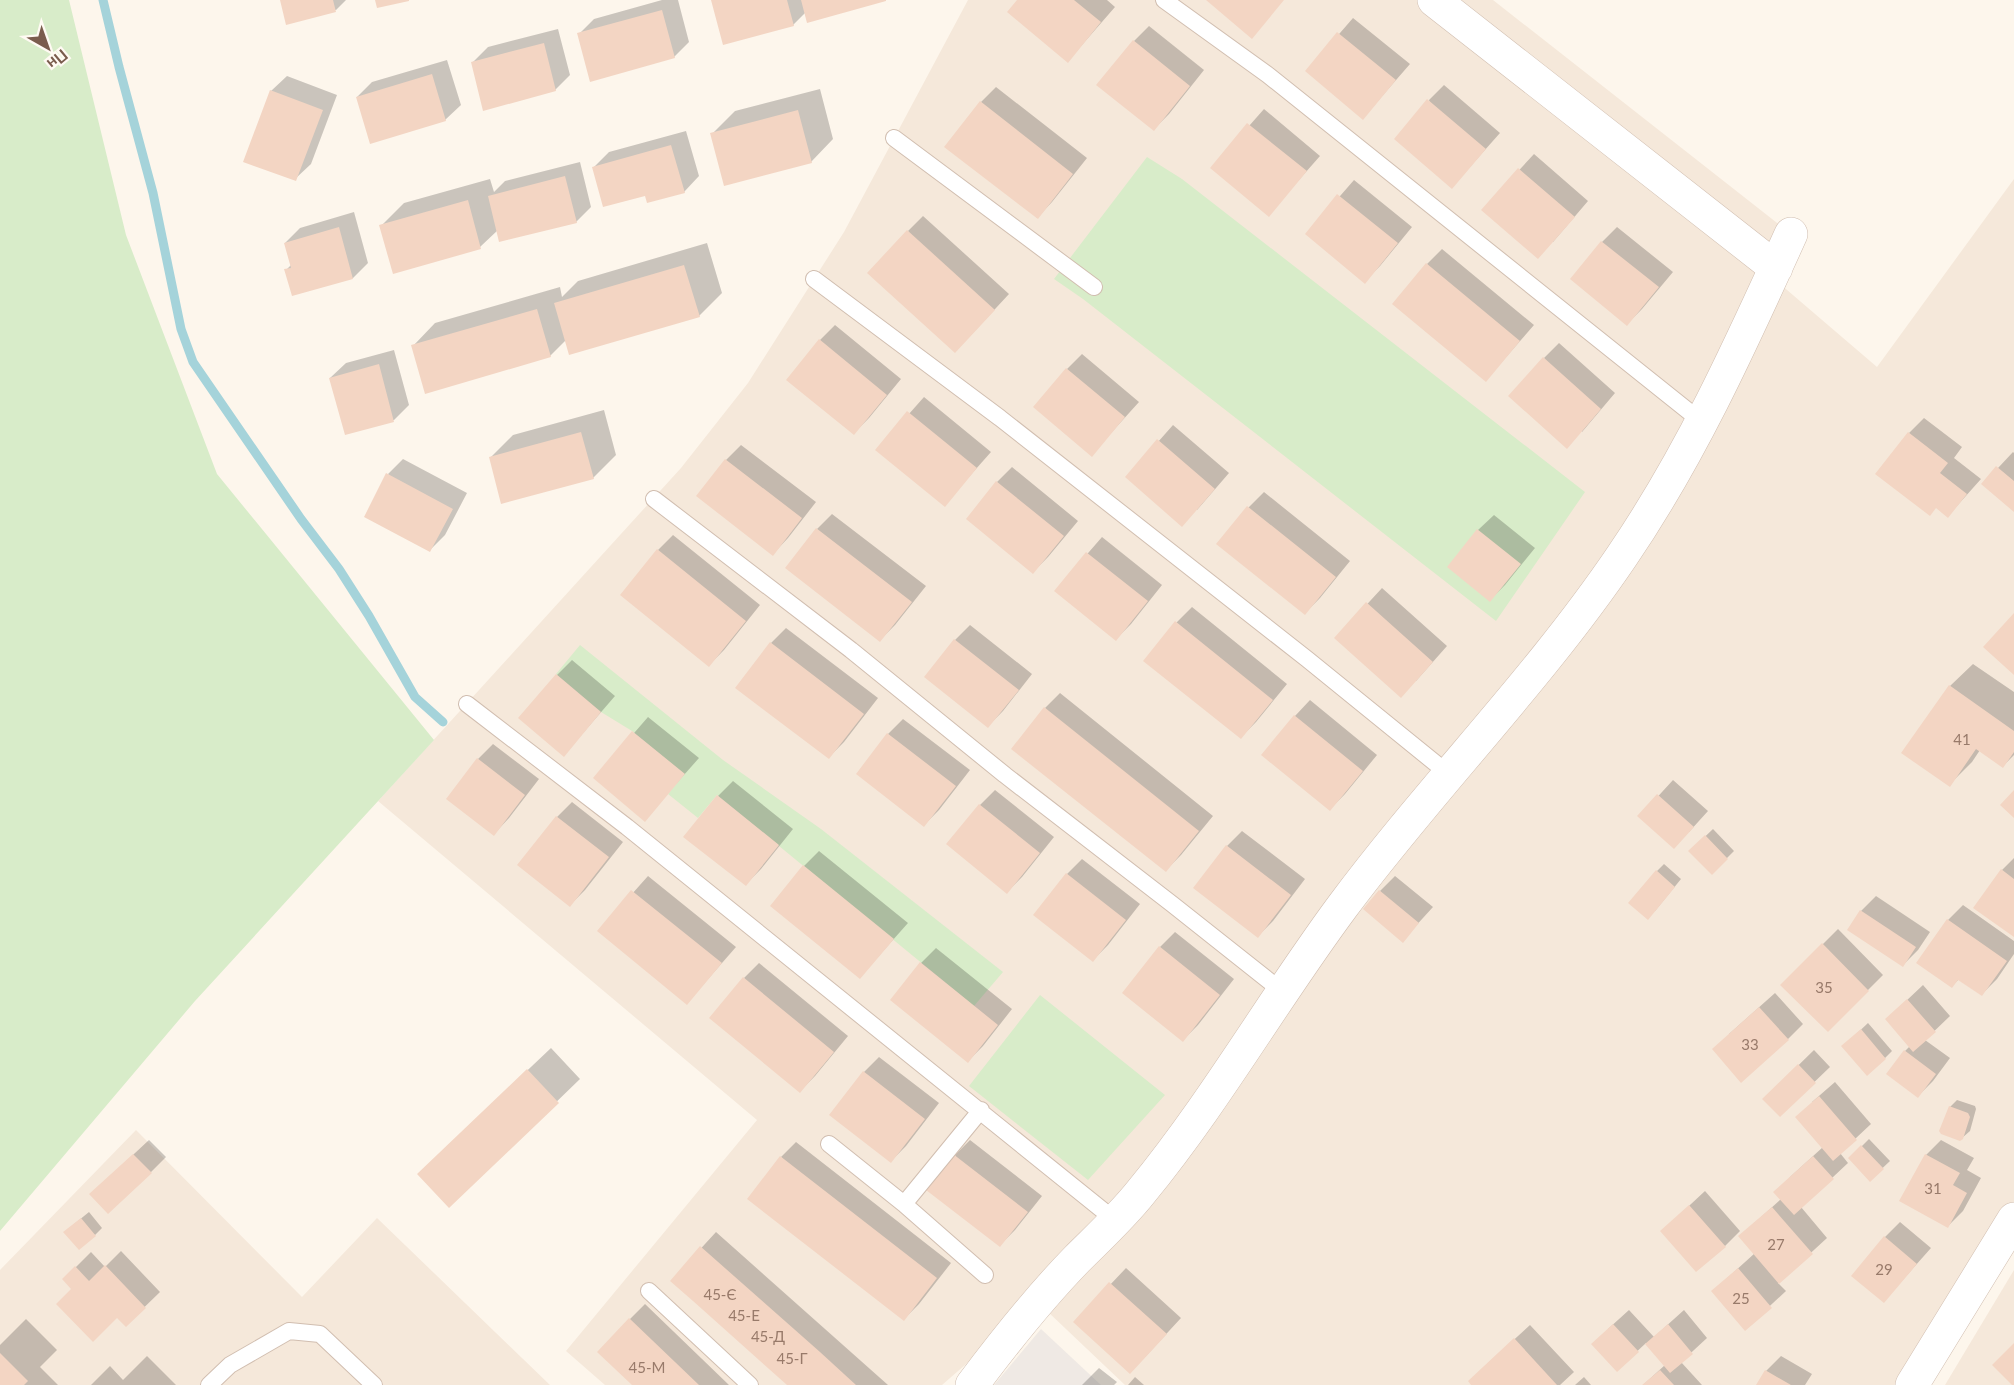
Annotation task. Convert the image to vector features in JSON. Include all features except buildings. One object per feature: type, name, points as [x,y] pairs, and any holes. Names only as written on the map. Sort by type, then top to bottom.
[{"type":"street","points":[[1434,0],[1776,268]]},
{"type":"street","points":[[972,1385],[1048,1290],[1116,1221],[1168,1159],[1343,906],[1578,617],[1623,555],[1667,485],[1702,422],[1791,234]]},
{"type":"street","points":[[1912,1385],[2014,1219]]},
{"type":"lane","points":[[1164,0],[1268,75],[1702,422]]},
{"type":"lane","points":[[894,138],[1094,287]]},
{"type":"lane","points":[[814,279],[1019,432],[1450,774]]},
{"type":"lane","points":[[654,499],[851,650],[1005,775],[1282,992]]},
{"type":"lane","points":[[467,704],[627,827],[1116,1221]]},
{"type":"lane","points":[[904,1204],[981,1110]]},
{"type":"lane","points":[[829,1144],[904,1204],[985,1275]]},
{"type":"lane","points":[[649,1291],[750,1385]]},
{"type":"lane","points":[[209,1385],[230,1365],[289,1331],[320,1334],[374,1385]]},
{"type":"shaded area","points":[[968,0],[1493,0],[1791,234],[1772,277],[1877,367],[2014,179],[2014,1202],[1901,1385],[1125,1385],[1047,1311],[1089,1257],[942,1385],[605,1385],[566,1351],[757,1120],[378,801],[681,468],[748,383],[844,232]]},
{"type":"shaded area","points":[[136,1130],[302,1297],[377,1218],[550,1385],[0,1385],[0,1270]]},
{"type":"shaded area","points":[[2014,1270],[2014,1385],[1945,1385]]},
{"type":"shaded area","points":[[1041,1329],[1101,1385],[994,1385]]},
{"type":"green space","points":[[0,0],[69,0],[126,235],[217,474],[434,740],[195,1001],[0,1231]]},
{"type":"green space","points":[[1147,157],[1182,179],[1585,492],[1496,621],[1083,299],[1054,279]]},
{"type":"green space","points":[[580,645],[723,760],[821,829],[1003,972],[974,1006],[717,795],[698,818],[668,794],[684,774],[632,731],[601,712],[556,674]]},
{"type":"green space","points":[[1040,995],[1165,1095],[1088,1180],[969,1086]]},
{"type":"waterway","points":[[103,0],[153,193],[181,329],[193,362],[301,519],[339,569],[369,616],[415,697],[443,722]]}]
